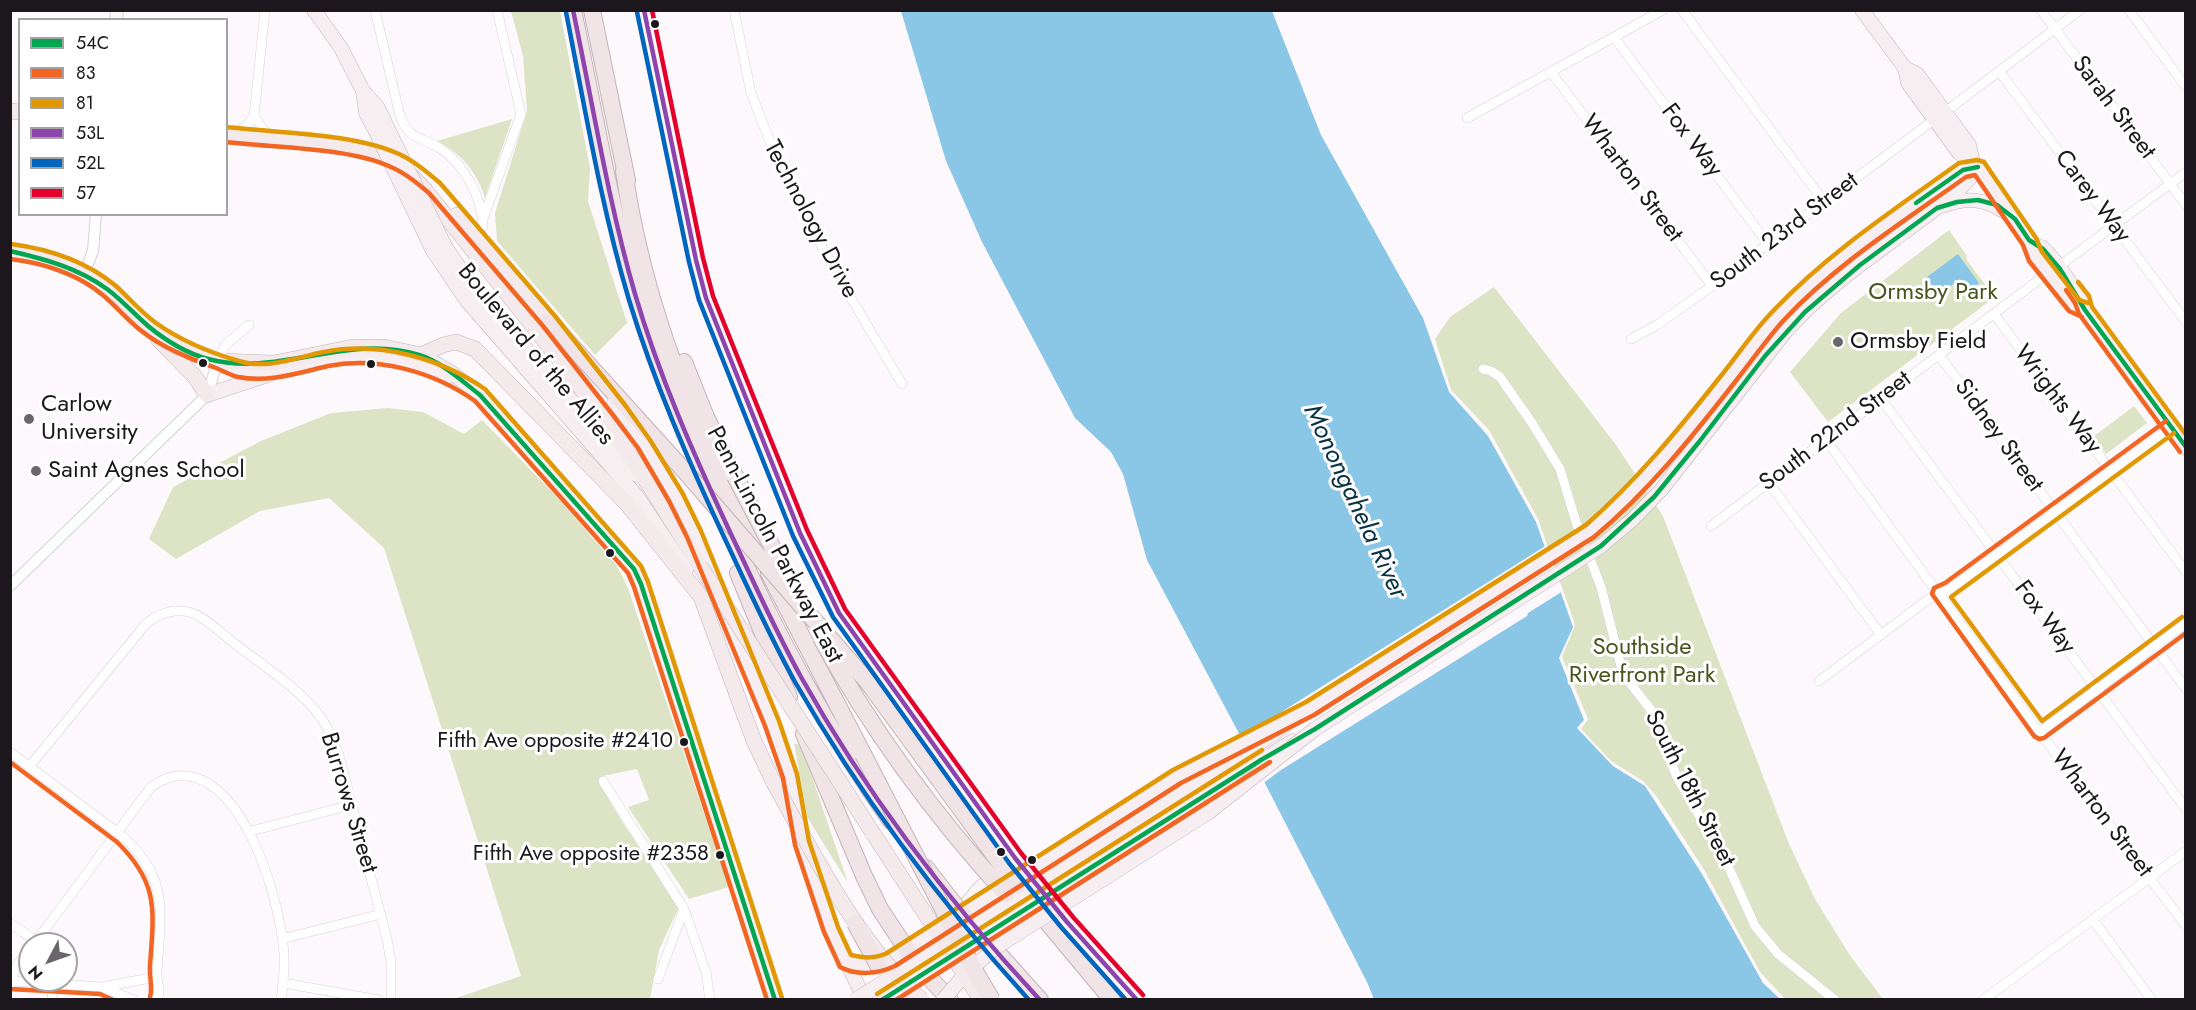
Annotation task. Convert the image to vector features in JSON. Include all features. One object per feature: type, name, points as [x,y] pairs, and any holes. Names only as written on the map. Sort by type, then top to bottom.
[{"type":"highway","name":"Penn-Lincoln Parkway East","points":[[573,10],[613,206],[629,273],[657,362],[695,459],[768,615],[818,706],[872,794],[961,911],[1040,999]]},
{"type":"highway","name":"Penn-Lincoln Parkway East","points":[[592,10],[624,171],[640,231],[680,352],[729,480],[877,730],[937,813],[1012,890],[1111,999]]},
{"type":"highway","points":[[230,135],[354,147],[375,152],[412,169],[434,188],[867,681],[1012,890]]},
{"type":"highway","points":[[393,160],[426,191],[566,368],[630,455],[667,515]]},
{"type":"highway","points":[[10,252],[49,260],[84,274],[110,290],[149,327],[169,352],[195,377],[207,395]]},
{"type":"highway","points":[[149,327],[179,346],[218,361],[274,363],[353,347],[384,347],[421,355],[456,342],[468,346],[480,354],[621,498],[656,538],[701,597]]},
{"type":"highway","points":[[695,459],[748,598],[880,909],[896,936],[920,968],[950,999]]},
{"type":"highway","points":[[729,480],[976,973],[992,999]]},
{"type":"highway","name":"Boulevard of the Allies","points":[[667,515],[981,999]]},
{"type":"highway","name":"Boulevard of the Allies","points":[[701,597],[754,741],[774,783],[855,923],[894,972],[922,999]]},
{"type":"highway","points":[[855,923],[899,999]]},
{"type":"main road","name":"Boulevard of the Allies","points":[[314,10],[341,48],[363,92],[366,113],[381,130],[467,301],[647,508],[701,597]]},
{"type":"main road","points":[[644,10],[706,298],[800,533],[834,604],[1016,858],[1067,922],[1137,999]]},
{"type":"main road","points":[[1862,10],[1905,68],[1917,74],[1951,141],[1955,154],[1953,166],[1927,196]]},
{"type":"main road","points":[[1940,116],[1969,145],[1975,164],[2030,242],[2035,256],[2053,270],[2074,306],[2085,310],[2186,448]]},
{"type":"main road","points":[[1951,141],[1959,153],[1975,164]]},
{"type":"main road","points":[[855,999],[1559,552],[1604,519],[1633,492],[1692,425],[1776,318],[1814,281],[1927,196],[1975,164]]},
{"type":"main road","points":[[881,999],[1570,568],[1616,534],[1661,490],[1786,332],[1829,290],[1970,180],[1975,164]]},
{"type":"main road","points":[[1937,208],[1953,202],[1973,199],[1997,207],[2014,218]]},
{"type":"main road","name":"Boulevard of the Allies","points":[[440,250],[634,472],[667,515]]},
{"type":"main road","points":[[549,321],[644,444],[686,515],[776,734],[790,776],[802,843],[831,930],[866,999]]},
{"type":"main road","points":[[207,395],[287,368],[334,357],[363,354],[413,364],[469,386]]},
{"type":"main road","points":[[421,355],[441,365],[480,395],[634,569],[645,596],[775,999]]},
{"type":"main road","points":[[218,361],[238,369],[254,371],[287,368]]},
{"type":"main road","points":[[846,962],[871,966],[891,960],[1183,772],[1311,709]]},
{"type":"main road","points":[[943,999],[967,972],[998,946],[1209,812],[1315,729]]},
{"type":"main road","points":[[981,999],[952,951],[950,931],[956,917],[978,889],[1016,858]]},
{"type":"street","points":[[230,135],[248,124],[254,116],[265,10]]},
{"type":"street","points":[[375,10],[400,116],[405,127],[415,137],[447,154],[462,169],[473,188],[483,223],[521,114],[497,10]]},
{"type":"street","name":"Technology Drive","points":[[734,10],[751,93],[783,175],[836,273],[902,384]]},
{"type":"street","points":[[1467,118],[1663,10]]},
{"type":"street","points":[[1682,10],[1824,202]]},
{"type":"street","name":"Sarah Street","points":[[2041,10],[2186,205]]},
{"type":"street","name":"South 23rd Street","points":[[1631,339],[1657,325],[1712,286],[2080,10]]},
{"type":"street","points":[[2129,10],[2186,87]]},
{"type":"street","name":"Fox Way","points":[[1614,38],[1768,244]]},
{"type":"street","name":"Carey Way","points":[[1999,71],[2186,322]]},
{"type":"street","name":"Wharton Street","points":[[1551,72],[1712,286]]},
{"type":"street","points":[[254,116],[269,138]]},
{"type":"street","name":"South 22nd Street","points":[[1711,526],[2186,172]]},
{"type":"street","points":[[84,274],[93,251],[96,216]]},
{"type":"street","name":"Wrights Way","points":[[1994,314],[2186,572]]},
{"type":"street","points":[[10,586],[207,395],[225,345],[249,326]]},
{"type":"street","name":"Sidney Street","points":[[1939,355],[2186,689]]},
{"type":"street","name":"South 18th Street","points":[[1483,369],[1500,377],[1526,413],[1560,469],[1576,522],[1601,587],[1623,675],[1651,710],[1676,775],[1730,868],[1755,926],[1778,954],[1835,999]]},
{"type":"street","name":"Fox Way","points":[[1881,399],[2186,809]]},
{"type":"street","points":[[1819,681],[1930,598],[1949,590],[2186,417]]},
{"type":"street","name":"Wharton Street","points":[[1826,440],[2040,732],[2186,926]]},
{"type":"street","points":[[1768,483],[1881,635]]},
{"type":"street","name":"Burrows Street","points":[[29,767],[145,625],[164,613],[192,612],[292,689],[321,718],[338,752],[381,914],[391,962],[391,999]]},
{"type":"street","points":[[2040,732],[2186,623]]},
{"type":"street","points":[[10,753],[116,832],[138,850],[149,864],[154,879],[160,919],[156,977],[160,986],[157,999]]},
{"type":"street","points":[[43,932],[151,787],[167,778],[177,776],[200,779],[222,796],[251,831],[265,866],[282,939],[285,974],[281,999]]},
{"type":"street","points":[[603,781],[684,909],[706,972],[710,999]]},
{"type":"street","points":[[251,831],[351,805]]},
{"type":"street","points":[[1983,999],[2186,851]]},
{"type":"street","points":[[658,979],[684,909]]},
{"type":"street","points":[[282,939],[381,914]]},
{"type":"street","points":[[2093,920],[2152,999]]},
{"type":"street","points":[[11,982],[18,964]]},
{"type":"street","points":[[78,986],[102,987],[156,977]]},
{"type":"street","points":[[284,983],[379,999]]},
{"type":"street","points":[[102,987],[134,999]]},
{"type":"green space","points":[[511,11],[560,11],[590,168],[588,201],[627,323],[595,355],[497,241],[495,213],[527,111],[523,56]]},
{"type":"green space","points":[[512,119],[485,198],[478,180],[467,164],[454,151],[437,141]]},
{"type":"green space","name":"Ormsby Park","points":[[1949,230],[1967,256],[1966,259],[1987,287],[1984,290],[1991,300],[1828,422],[1790,372],[1841,313]]},
{"type":"green space","name":"Southside Riverfront Park","points":[[1494,287],[1616,445],[1663,516],[1789,844],[1815,899],[1851,957],[1883,999],[1785,999],[1760,972],[1703,868],[1657,797],[1643,781],[1611,761],[1581,729],[1588,719],[1562,657],[1575,625],[1538,519],[1489,430],[1451,390],[1435,339],[1450,317]]},
{"type":"green space","points":[[2134,406],[2147,423],[2106,454],[2093,437]]},
{"type":"green space","points":[[388,408],[423,412],[464,434],[482,420],[558,498],[617,566],[628,588],[729,887],[689,899],[628,807],[649,800],[637,769],[603,776],[599,783],[679,907],[659,950],[650,999],[453,999],[521,976],[384,548],[329,498],[260,511],[176,559],[149,539],[173,487],[261,441],[331,413]]},
{"type":"green space","points":[[794,743],[800,745],[807,762],[848,883],[807,817]]},
{"type":"water","name":"Monongahela River","points":[[901,11],[1272,11],[1321,135],[1423,318],[1449,392],[1488,436],[1536,522],[1573,627],[1559,658],[1584,720],[1577,728],[1613,766],[1645,786],[1702,874],[1763,983],[1780,999],[1374,999],[1252,758],[1147,560],[1123,474],[1111,452],[1075,418],[982,242],[946,161]]},
{"type":"water","points":[[1958,254],[1979,283],[1969,291],[1960,279],[1936,297],[1923,280]]},
{"type":"pier","points":[[1547,545],[1563,591],[1262,784],[1237,736],[1267,721]]},
{"type":"transit line","name":"53L","points":[[573,10],[617,224],[644,325],[690,444],[756,587],[782,641],[826,721],[881,805],[941,885],[1040,1000]]},
{"type":"transit line","name":"53L","points":[[644,10],[706,298],[800,533],[839,613],[1015,858],[1067,922],[1137,1000]]},
{"type":"transit line","name":"57","points":[[652,10],[703,258],[713,296],[807,530],[845,609],[1021,853],[1073,917],[1143,995]]},
{"type":"transit line","name":"52L","points":[[566,12],[602,193],[619,265],[649,361],[697,479],[776,646],[820,725],[875,807],[933,887],[1029,1000]]},
{"type":"transit line","name":"52L","points":[[637,12],[699,300],[793,536],[833,617],[1009,863],[1061,927],[1126,1000]]},
{"type":"transit line","name":"81","points":[[228,127],[315,135],[360,142],[381,147],[415,163],[440,183],[555,316],[625,405],[650,440],[683,494],[701,531],[779,721],[797,774],[809,841],[838,927],[851,955],[865,957],[887,953],[1173,770],[1306,702],[1586,525],[1656,454],[1760,326],[1795,289],[1863,232],[1959,163],[1977,160],[1984,162],[2036,238],[2042,252],[2079,300],[2088,303]]},
{"type":"transit line","name":"83","points":[[228,142],[311,149],[354,156],[374,160],[411,178],[429,193],[543,326],[613,415],[638,448],[687,537],[765,726],[783,778],[795,845],[824,932],[840,967],[860,973],[882,971],[895,966],[1181,783],[1314,715],[1594,537],[1633,502],[1669,463],[1777,328],[1803,300],[1871,244],[1966,177],[1975,175],[2023,245],[2029,261],[2069,311],[2082,317]]},
{"type":"transit line","name":"54C","points":[[1916,203],[1963,170],[1978,167]]},
{"type":"transit line","name":"54C","points":[[882,1000],[1261,760],[1315,729],[1601,546],[1654,497],[1765,356],[1805,312],[1860,265],[1937,208],[1957,202],[1978,200],[1997,205],[2015,219],[2029,240],[2043,249],[2060,269],[2085,310],[2186,447]]},
{"type":"transit line","name":"81","points":[[11,244],[39,249],[80,263],[116,286],[145,314],[165,329],[228,358],[260,364],[282,362],[345,349],[387,351],[429,361],[485,389],[641,566],[782,998]]},
{"type":"transit line","name":"54C","points":[[10,251],[48,261],[85,275],[112,293],[161,336],[184,350],[208,359],[235,363],[261,363],[340,351],[392,349],[419,355],[436,362],[480,395],[634,569],[641,584],[775,1000]]},
{"type":"transit line","name":"83","points":[[10,259],[48,267],[75,277],[99,292],[139,329],[157,342],[235,376],[249,379],[272,378],[347,363],[386,365],[442,382],[475,401],[628,573],[767,1000]]},
{"type":"transit line","name":"81","points":[[2078,282],[2089,296],[2092,307],[2186,435]]},
{"type":"transit line","name":"83","points":[[2066,290],[2079,314],[2180,452]]},
{"type":"transit line","name":"83","points":[[2166,421],[1945,583],[1934,588],[1932,594],[2034,736],[2039,739],[2044,738],[2186,633]]},
{"type":"transit line","name":"81","points":[[2174,433],[1951,597],[2042,721],[2182,617]]},
{"type":"transit line","name":"81","points":[[877,994],[1262,750]]},
{"type":"transit line","name":"83","points":[[10,762],[117,842],[140,871],[151,898],[150,997]]},
{"type":"transit line","name":"83","points":[[896,1000],[1270,762]]},
{"type":"transit line","name":"83","points":[[10,989],[100,994],[113,1000]]},
{"type":"place","name":"Ormsby Field","points":[[1838,342]]},
{"type":"place","name":"Carlow University","points":[[29,419]]},
{"type":"place","name":"Saint Agnes School","points":[[36,471]]},
{"type":"place","name":"Fifth Ave opposite #2410","points":[[684,742]]},
{"type":"place","name":"Fifth Ave opposite #2358","points":[[720,855]]}]
